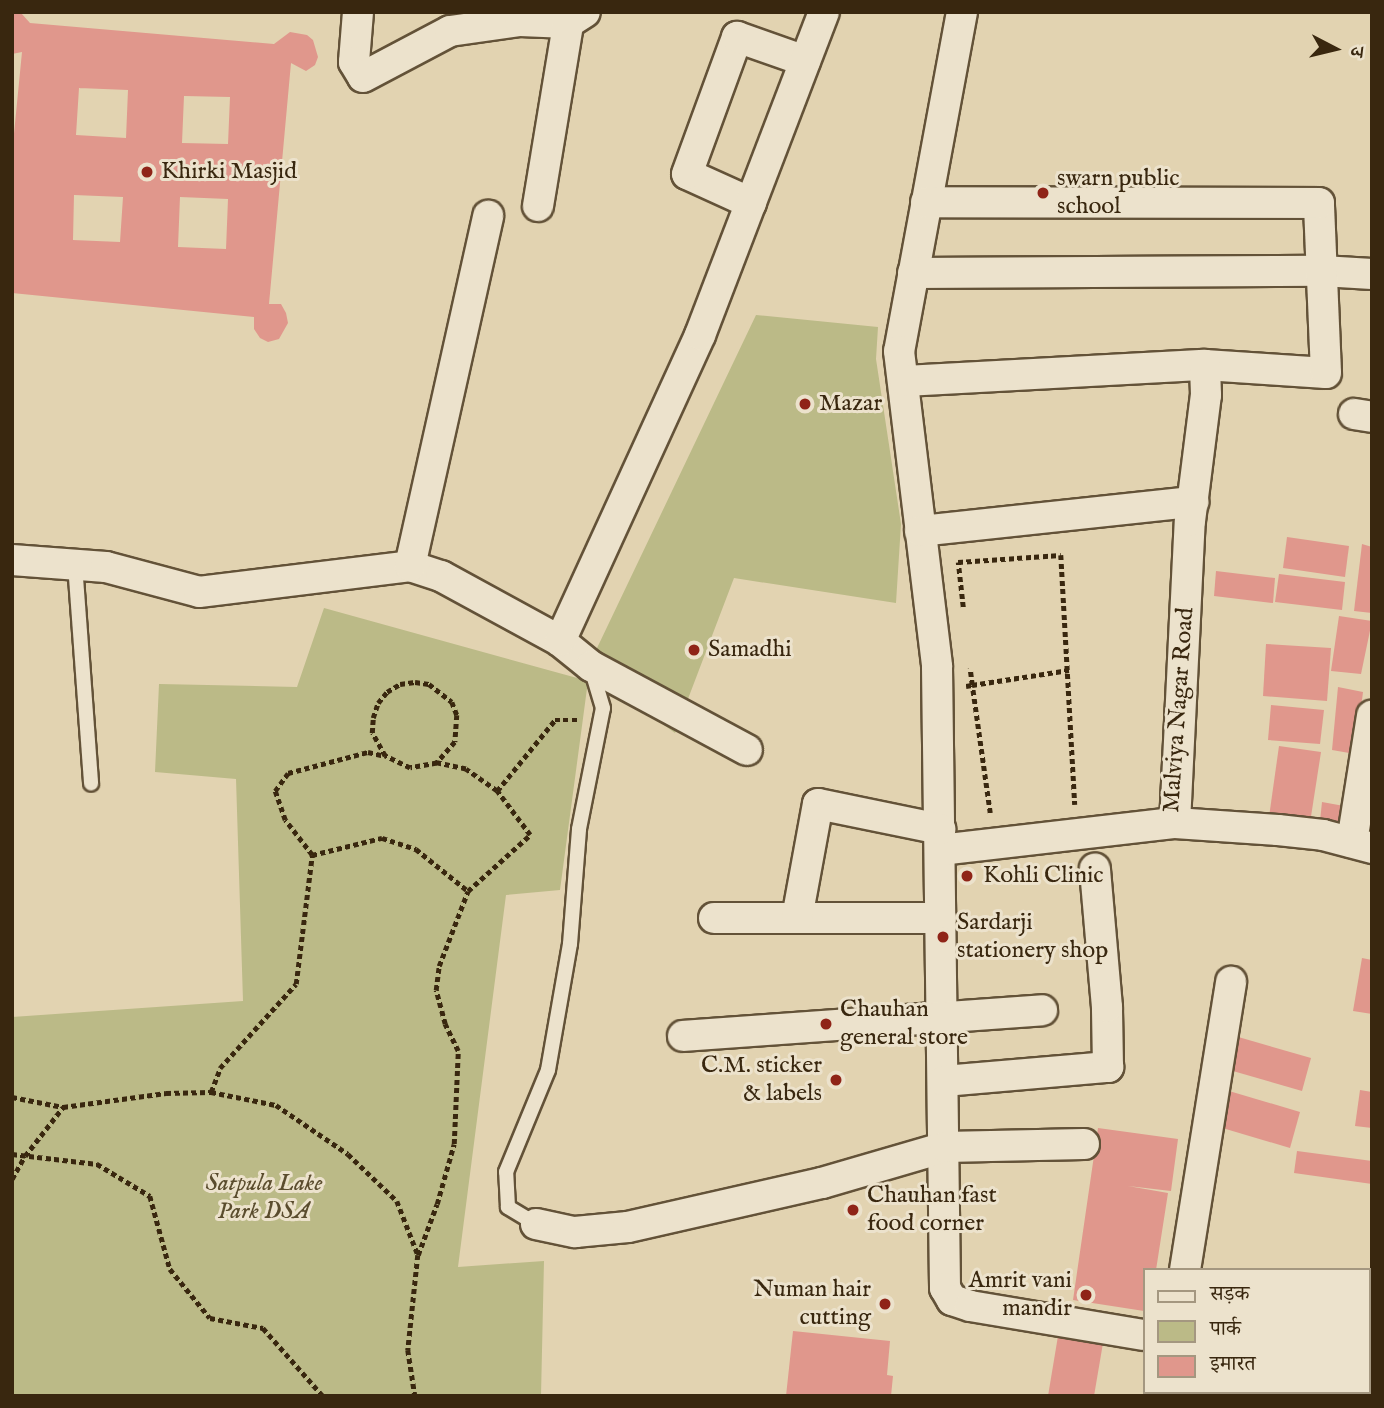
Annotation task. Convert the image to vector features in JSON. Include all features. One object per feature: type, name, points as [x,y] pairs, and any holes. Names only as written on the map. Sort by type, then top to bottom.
[{"type":"street","points":[[358,12],[354,62],[363,77],[450,31],[574,16],[538,206]]},
{"type":"street","points":[[560,640],[700,335],[824,12]]},
{"type":"street","points":[[962,12],[899,351],[905,381],[938,688],[945,1288],[952,1300],[1142,1335]]},
{"type":"street","points":[[751,203],[687,174],[737,37],[805,61]]},
{"type":"street","points":[[905,381],[1205,365],[1326,373],[1319,203],[926,202]]},
{"type":"street","points":[[410,566],[488,216]]},
{"type":"street","points":[[913,273],[1322,271],[1372,275]]},
{"type":"street","name":"Malviya Nagar Road","points":[[797,918],[818,804],[940,839],[1175,823],[1193,502],[1206,396],[1205,365]]},
{"type":"street","points":[[920,531],[1193,502]]},
{"type":"street","points":[[12,560],[106,567],[199,592],[410,566],[441,576],[560,640],[591,667],[747,750]]},
{"type":"street","points":[[1175,823],[1278,830],[1362,845],[1372,716]]},
{"type":"street","points":[[944,1081],[1108,1067],[1107,1007],[1095,869]]},
{"type":"street","points":[[714,918],[941,918]]},
{"type":"street","points":[[1185,1268],[1231,982]]},
{"type":"street","points":[[683,1036],[1042,1010]]},
{"type":"street","points":[[536,1224],[575,1232],[628,1227],[822,1183],[945,1147],[1084,1144]]},
{"type":"lane","points":[[75,564],[91,783]]},
{"type":"lane","points":[[536,1224],[508,1207],[506,1172],[548,1070],[570,944],[579,829],[603,708],[591,667]]},
{"type":"path","points":[[964,617],[958,562],[1061,555],[1077,805],[1064,806]]},
{"type":"path","points":[[969,658],[988,813],[1001,812]]},
{"type":"path","points":[[938,688],[1069,670]]},
{"type":"path","points":[[386,756],[372,733],[378,703],[387,692],[400,684],[415,682],[429,684],[442,691],[452,702],[457,715],[455,742],[437,763]]},
{"type":"path","points":[[497,791],[555,720],[600,722]]},
{"type":"path","points":[[211,1092],[220,1068],[296,984],[312,855],[285,820],[275,790],[288,773],[368,751],[386,756],[410,768],[437,763],[466,769],[497,791],[530,835],[468,891],[439,966],[436,990],[445,1024],[458,1052],[454,1144],[437,1205],[418,1255],[408,1350],[415,1396]]},
{"type":"path","points":[[312,855],[382,838],[416,849],[468,891]]},
{"type":"path","points":[[12,1097],[63,1107],[166,1093],[211,1092],[276,1105],[348,1154],[397,1201],[418,1255]]},
{"type":"path","points":[[12,1179],[25,1156],[63,1107]]},
{"type":"path","points":[[12,1154],[97,1164],[150,1196],[170,1269],[210,1318],[263,1328],[323,1396]]},
{"type":"green space","points":[[756,315],[878,327],[876,359],[901,524],[896,603],[734,578],[675,733],[587,669]]},
{"type":"green space","name":"Satpula Lake Park DSA","points":[[324,608],[588,681],[560,890],[506,895],[458,1267],[544,1261],[541,1396],[12,1396],[12,1017],[243,1001],[236,779],[155,772],[159,684],[297,687]]},
{"type":"building","name":"Khirki Masjid","points":[[12,13],[21,13],[30,23],[274,44],[290,32],[307,35],[313,40],[318,57],[315,65],[306,71],[291,63],[269,304],[281,304],[286,313],[288,323],[279,339],[268,342],[260,338],[254,329],[254,317],[12,293],[12,154],[22,52],[12,54]],"holes":[[[79,88],[128,90],[126,138],[76,135]],[[184,96],[230,97],[228,144],[182,143]],[[74,195],[123,197],[120,242],[73,240]],[[180,197],[228,199],[226,249],[178,247]]]},
{"type":"building","points":[[1287,537],[1349,546],[1345,577],[1283,568]]},
{"type":"building","points":[[1362,544],[1372,547],[1372,613],[1354,611]]},
{"type":"building","points":[[1216,571],[1275,578],[1273,603],[1214,596]]},
{"type":"building","points":[[1279,574],[1345,582],[1342,610],[1275,602]]},
{"type":"building","points":[[1339,616],[1372,621],[1361,674],[1331,671]]},
{"type":"building","points":[[1266,644],[1331,648],[1327,701],[1263,696]]},
{"type":"building","points":[[1338,687],[1363,692],[1355,754],[1332,750]]},
{"type":"building","points":[[1271,705],[1324,710],[1320,744],[1268,740]]},
{"type":"building","points":[[1279,746],[1321,752],[1310,823],[1269,817]]},
{"type":"building","points":[[1322,802],[1344,806],[1341,833],[1319,831]]},
{"type":"building","points":[[1362,958],[1372,960],[1372,1014],[1353,1011]]},
{"type":"building","points":[[1228,1034],[1311,1058],[1302,1091],[1219,1067]]},
{"type":"building","points":[[1219,1088],[1300,1112],[1290,1148],[1209,1124]]},
{"type":"building","points":[[1360,1090],[1372,1092],[1372,1128],[1355,1126]]},
{"type":"building","points":[[1098,1128],[1178,1139],[1171,1191],[1128,1186],[1168,1193],[1156,1268],[1142,1268],[1142,1311],[1073,1300]]},
{"type":"building","points":[[1297,1151],[1372,1161],[1372,1184],[1294,1173]]},
{"type":"building","points":[[793,1331],[890,1341],[887,1375],[893,1376],[891,1396],[786,1396]]},
{"type":"building","points":[[1058,1336],[1103,1343],[1094,1396],[1048,1396]]},
{"type":"building","points":[[1254,1394],[1340,1394],[1339,1396]]},
{"type":"place","name":"Khirki Masjid","points":[[147,172]]},
{"type":"place","name":"swarn public school","points":[[1043,193]]},
{"type":"place","name":"Mazar","points":[[805,404]]},
{"type":"place","name":"Samadhi","points":[[694,650]]},
{"type":"place","name":"Kohli Clinic","points":[[967,876]]},
{"type":"place","name":"Sardarji stationery shop","points":[[943,937]]},
{"type":"place","name":"Chauhan general store","points":[[826,1024]]},
{"type":"place","name":"C.M. sticker & labels","points":[[836,1080]]},
{"type":"place","name":"Chauhan fast food corner","points":[[853,1210]]},
{"type":"place","name":"Amrit vani mandir","points":[[1086,1295]]},
{"type":"place","name":"Numan hair cutting","points":[[885,1304]]}]
